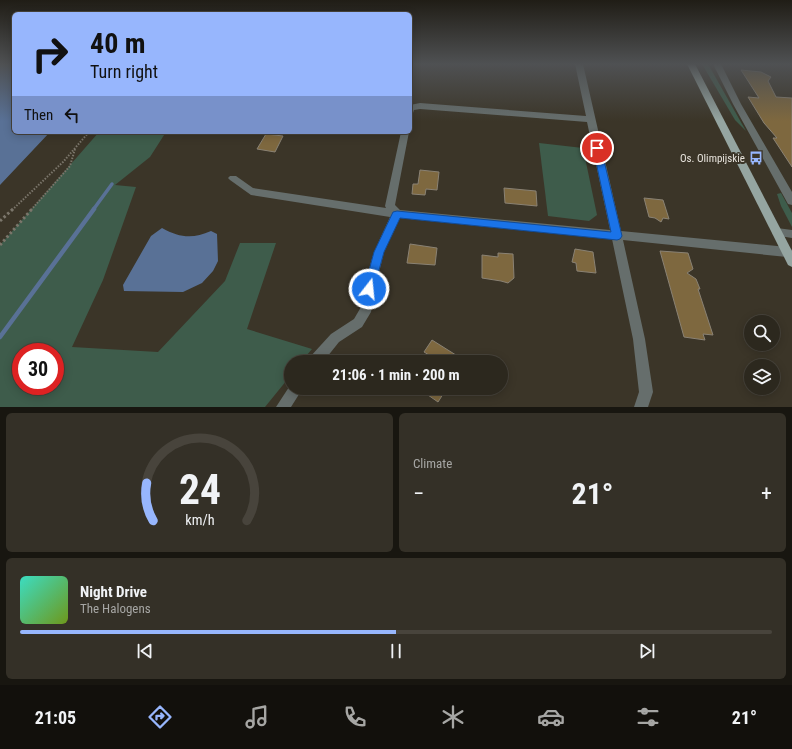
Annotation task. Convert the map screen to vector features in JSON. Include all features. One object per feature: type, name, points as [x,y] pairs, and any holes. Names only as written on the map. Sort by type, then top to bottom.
[{"type":"main road","points":[[701,83],[792,262]]},
{"type":"street","points":[[583,83],[639,339],[646,392],[642,407]]},
{"type":"street","points":[[726,83],[792,201]]},
{"type":"street","points":[[412,108],[420,106],[590,119]]},
{"type":"street","points":[[397,214],[390,206],[406,134]]},
{"type":"street","points":[[233,178],[251,191],[397,214],[787,252]]},
{"type":"street","points":[[321,355],[335,338],[358,324],[366,308],[369,289],[379,252],[397,214]]},
{"type":"street","points":[[777,232],[792,234]]},
{"type":"street","points":[[283,407],[291,395]]},
{"type":"path","points":[[0,221],[63,162],[87,134]]},
{"type":"path","points":[[0,245],[70,166],[76,147]]},
{"type":"green space","points":[[713,83],[719,83],[746,131],[735,120]]},
{"type":"green space","points":[[97,134],[165,134],[150,157],[115,185],[136,187],[103,280],[72,347],[158,352],[225,281],[240,243],[276,243],[247,329],[312,349],[307,355],[284,355],[284,384],[265,407],[0,407],[0,245]]},
{"type":"green space","points":[[539,143],[583,148],[597,215],[589,221],[548,216]]},
{"type":"green space","points":[[781,193],[792,213],[792,227],[781,206],[777,194]]},
{"type":"water","points":[[0,83],[12,83],[12,134],[48,134],[0,185]]},
{"type":"water","points":[[162,228],[175,234],[186,236],[204,234],[211,231],[217,234],[218,261],[213,271],[202,283],[183,292],[124,291],[123,285],[151,236]]},
{"type":"building","points":[[749,83],[769,83],[776,97],[792,98],[792,167],[773,138],[777,138],[764,123],[748,97],[759,98]]},
{"type":"building","points":[[266,134],[283,136],[275,152],[257,149]]},
{"type":"building","points":[[420,170],[439,172],[437,190],[426,189],[425,195],[412,194],[413,184],[418,184]]},
{"type":"building","points":[[504,188],[536,191],[537,206],[505,203]]},
{"type":"building","points":[[644,198],[663,200],[669,219],[663,218],[661,222],[655,218],[649,217]]},
{"type":"building","points":[[410,244],[437,248],[435,265],[407,263]]},
{"type":"building","points":[[575,249],[593,252],[596,273],[577,271],[576,263],[572,262]]},
{"type":"building","points":[[660,251],[688,253],[693,269],[687,273],[696,279],[713,335],[703,334],[705,340],[684,337]]},
{"type":"building","points":[[498,253],[513,254],[514,278],[508,283],[482,278],[482,255],[498,257]]},
{"type":"building","points":[[432,340],[456,355],[429,355],[424,352]]},
{"type":"building","points":[[428,395],[442,395],[438,402]]},
{"type":"waterway","points":[[93,210],[112,184]]},
{"type":"waterway","points":[[0,337],[94,209]]},
{"type":"place","name":"Os. Olimpijskie","points":[[756,158]]},
{"type":"route","points":[[369,289],[379,252],[397,214],[617,236],[597,148]]}]
